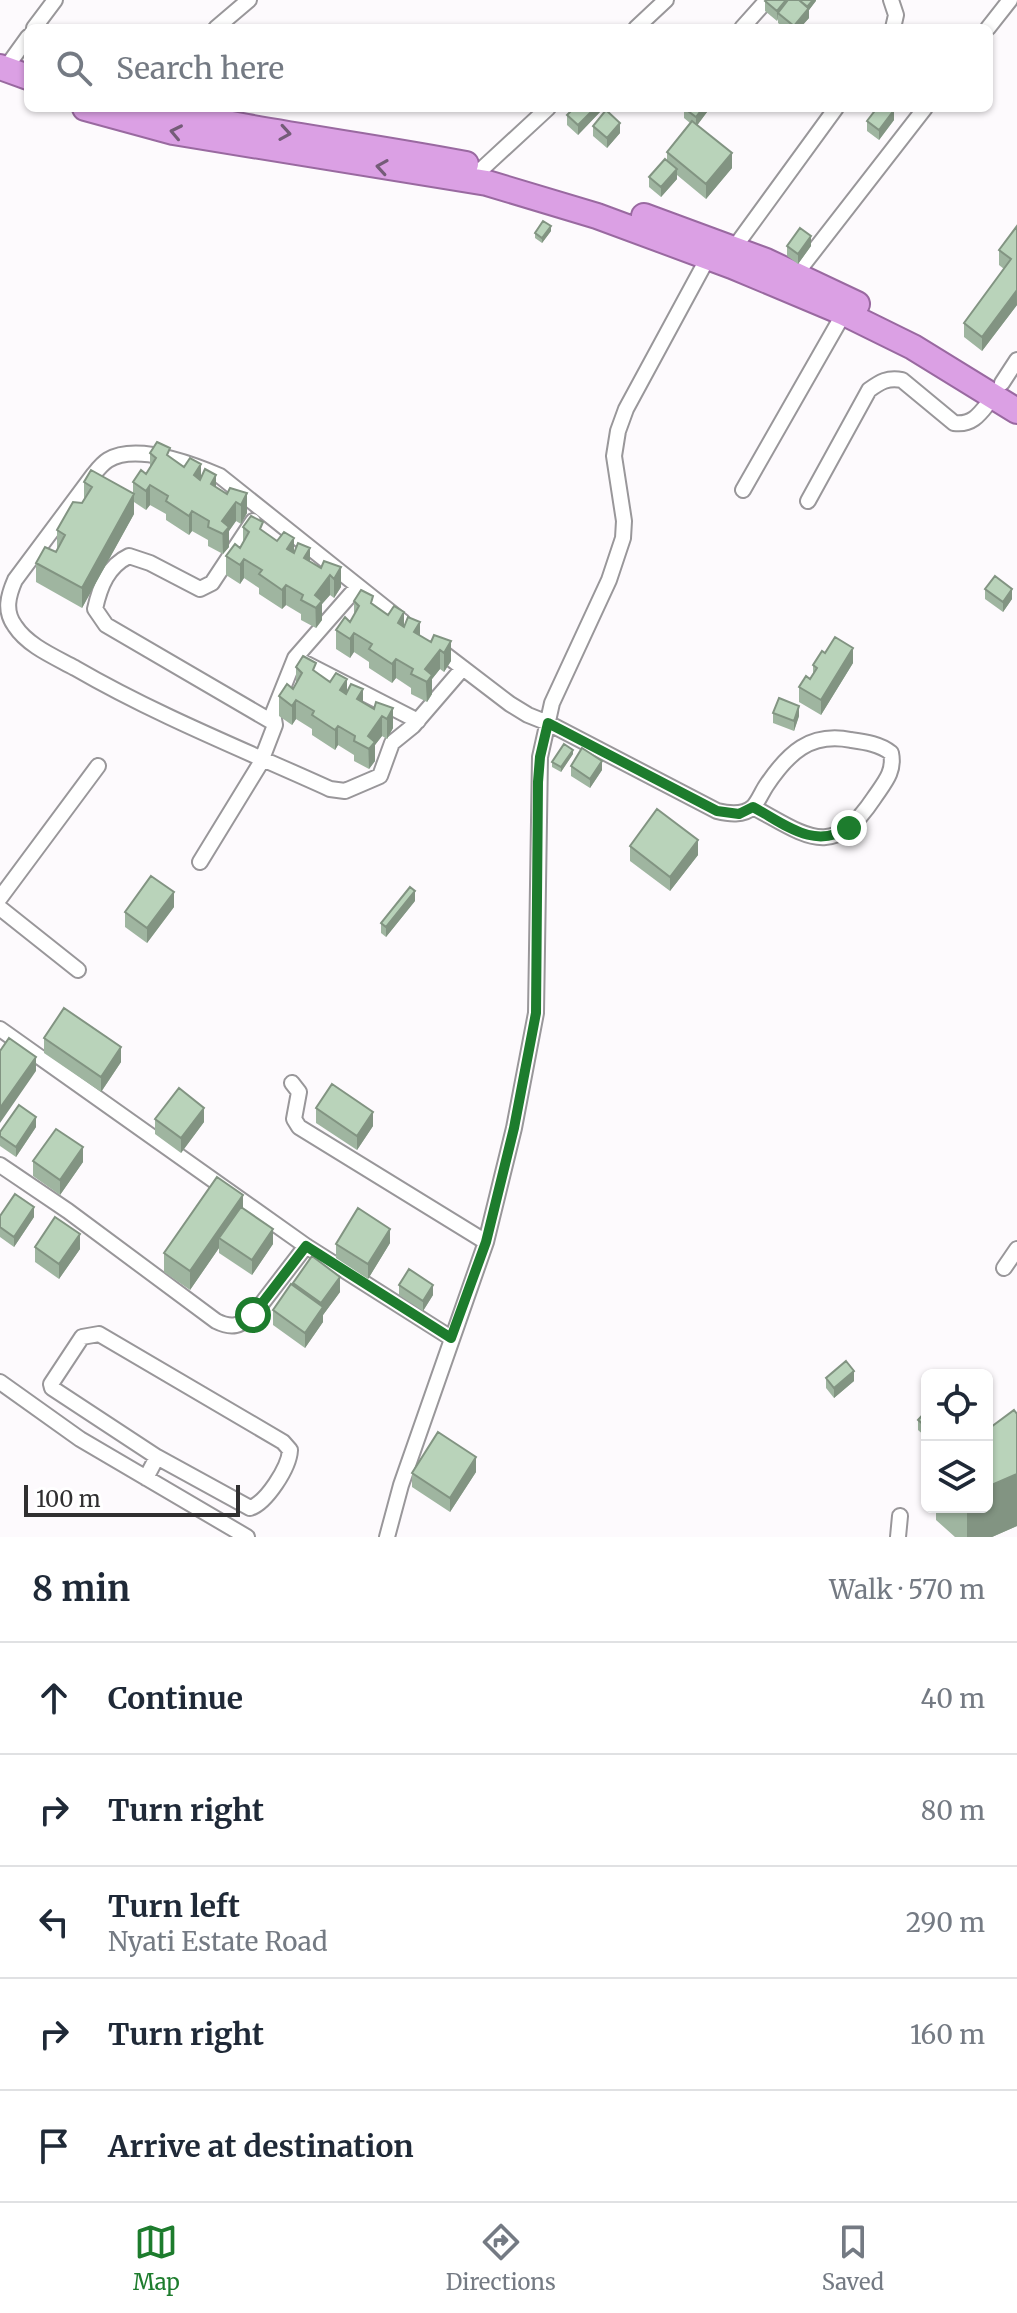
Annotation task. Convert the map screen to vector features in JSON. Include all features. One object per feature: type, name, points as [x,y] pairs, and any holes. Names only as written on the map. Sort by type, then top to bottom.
[{"type":"highway","points":[[8,74],[24,88]]},
{"type":"highway","points":[[100,112],[173,132],[487,183],[796,274],[907,330],[1004,390],[1017,411]]},
{"type":"highway","points":[[171,112],[483,168],[590,196],[719,250],[732,266],[844,313],[1004,390]]},
{"type":"street","points":[[37,24],[55,0]]},
{"type":"street","points":[[221,24],[249,0]]},
{"type":"street","points":[[640,24],[666,0]]},
{"type":"street","points":[[746,24],[767,0]]},
{"type":"street","points":[[891,0],[896,15],[894,24]]},
{"type":"street","points":[[991,24],[1010,0]]},
{"type":"street","points":[[8,74],[24,44]]},
{"type":"street","points":[[483,168],[544,112]]},
{"type":"street","points":[[387,1537],[401,1485],[486,1242],[514,1128],[536,1013],[540,757],[552,703],[609,580],[623,538],[624,521],[614,456],[618,431],[626,409],[719,250],[833,112]]},
{"type":"street","points":[[796,274],[922,112]]},
{"type":"street","points":[[743,490],[844,313]]},
{"type":"street","points":[[808,501],[869,390],[882,381],[892,378],[902,380],[954,423],[963,424],[977,418],[1004,390],[1017,360]]},
{"type":"street","points":[[463,668],[418,721],[392,743],[380,776],[345,791],[330,789],[132,701],[34,644],[15,627],[8,612],[8,595],[15,580],[107,461],[124,454],[192,463],[220,476],[510,704],[717,811],[739,814],[753,807],[795,751],[817,738],[834,736],[873,744],[891,753],[893,764],[890,773],[861,817],[834,837],[812,837],[753,807]]},
{"type":"street","points":[[261,509],[212,583],[200,589],[185,584],[150,563],[129,556],[116,562],[99,589],[95,609],[106,625],[274,723]]},
{"type":"street","points":[[200,862],[262,759],[274,723],[273,713],[295,658],[358,586]]},
{"type":"street","points":[[295,658],[418,721]]},
{"type":"street","points":[[0,898],[98,766]]},
{"type":"street","points":[[0,908],[78,970]]},
{"type":"street","points":[[0,1029],[306,1246],[451,1338]]},
{"type":"street","points":[[292,1083],[299,1092],[294,1119],[299,1127],[486,1242]]},
{"type":"street","points":[[0,1165],[227,1326],[244,1323],[253,1315],[306,1246]]},
{"type":"street","points":[[1004,1268],[1017,1249]]},
{"type":"street","points":[[99,1334],[283,1442],[290,1450],[289,1459],[267,1497],[250,1508],[157,1457],[52,1388],[51,1384],[82,1337],[99,1334]]},
{"type":"street","points":[[0,1382],[80,1439],[247,1537]]},
{"type":"street","points":[[146,1478],[157,1457]]},
{"type":"street","points":[[898,1537],[900,1516]]},
{"type":"building","points":[[766,0],[786,0],[777,11]]},
{"type":"building","points":[[788,0],[799,0],[809,8],[796,24],[778,13]]},
{"type":"building","points":[[799,0],[813,0],[807,7]]},
{"type":"building","points":[[570,112],[591,112],[578,125],[567,115]]},
{"type":"building","points":[[604,112],[620,123],[607,138],[593,126]]},
{"type":"building","points":[[874,112],[892,112],[879,130],[867,121]]},
{"type":"building","points":[[692,121],[732,153],[706,184],[667,152]]},
{"type":"building","points":[[665,159],[677,169],[661,187],[649,177]]},
{"type":"building","points":[[543,221],[551,226],[542,238],[535,233]]},
{"type":"building","points":[[1017,226],[1017,290],[982,337],[964,323],[1011,259],[999,250]]},
{"type":"building","points":[[800,228],[811,236],[798,254],[787,246]]},
{"type":"building","points":[[157,442],[170,448],[167,455],[184,467],[190,458],[201,464],[194,475],[200,480],[205,469],[216,475],[211,484],[227,494],[230,488],[247,493],[241,505],[236,502],[222,521],[229,527],[223,534],[208,527],[209,521],[192,511],[189,516],[166,501],[168,496],[150,485],[146,491],[133,482],[141,470],[146,474],[156,458],[150,453]]},
{"type":"building","points":[[91,470],[134,494],[82,588],[36,563],[45,547],[56,552],[65,535],[57,530],[73,502],[82,503],[92,487],[84,482]]},
{"type":"building","points":[[251,516],[263,522],[260,529],[277,541],[284,532],[294,538],[287,549],[294,553],[298,543],[310,548],[304,558],[321,568],[324,561],[341,567],[334,579],[330,575],[315,595],[322,601],[316,608],[301,600],[303,595],[286,585],[282,590],[259,574],[262,570],[244,559],[240,565],[226,556],[235,544],[240,548],[249,532],[243,527]]},
{"type":"building","points":[[995,576],[1012,589],[1003,602],[985,589]]},
{"type":"building","points":[[361,590],[373,596],[371,603],[388,615],[394,606],[404,612],[398,623],[404,627],[408,617],[420,622],[414,632],[431,642],[434,635],[451,641],[444,653],[440,650],[425,669],[432,675],[427,682],[411,674],[413,669],[396,659],[392,664],[369,649],[372,644],[354,633],[350,639],[336,630],[345,617],[350,622],[359,606],[354,601]]},
{"type":"building","points":[[835,637],[853,648],[821,700],[799,687],[806,676],[810,679],[817,668],[813,665]]},
{"type":"building","points":[[303,656],[316,663],[313,670],[330,682],[336,673],[347,679],[340,690],[346,694],[351,684],[363,689],[357,699],[374,709],[376,702],[393,708],[387,719],[382,716],[368,736],[375,742],[369,749],[354,741],[355,736],[338,726],[335,730],[312,715],[314,711],[296,700],[292,706],[279,696],[287,684],[293,689],[302,673],[296,667]]},
{"type":"building","points":[[779,698],[799,706],[794,721],[773,713]]},
{"type":"building","points":[[564,744],[573,750],[561,767],[552,762]]},
{"type":"building","points":[[582,748],[602,761],[590,779],[571,766]]},
{"type":"building","points":[[657,809],[698,840],[670,877],[630,846]]},
{"type":"building","points":[[151,876],[174,892],[147,928],[125,912]]},
{"type":"building","points":[[410,887],[415,891],[386,927],[381,923]]},
{"type":"building","points":[[64,1008],[121,1047],[101,1077],[44,1038]]},
{"type":"building","points":[[9,1038],[36,1057],[0,1108],[0,1051]]},
{"type":"building","points":[[332,1084],[373,1112],[357,1136],[316,1108]]},
{"type":"building","points":[[179,1088],[204,1108],[181,1138],[155,1119]]},
{"type":"building","points":[[19,1105],[36,1117],[16,1147],[0,1136],[0,1132]]},
{"type":"building","points":[[56,1129],[83,1147],[60,1180],[33,1161]]},
{"type":"building","points":[[217,1177],[243,1195],[190,1271],[164,1253]]},
{"type":"building","points":[[15,1194],[34,1207],[14,1237],[0,1227],[0,1216]]},
{"type":"building","points":[[241,1207],[273,1229],[252,1260],[219,1238]]},
{"type":"building","points":[[358,1208],[390,1229],[368,1264],[336,1244]]},
{"type":"building","points":[[55,1217],[80,1234],[59,1264],[35,1247]]},
{"type":"building","points":[[312,1256],[340,1277],[321,1303],[293,1283]]},
{"type":"building","points":[[409,1269],[433,1285],[423,1301],[399,1285]]},
{"type":"building","points":[[291,1284],[323,1307],[305,1333],[273,1310]]},
{"type":"building","points":[[846,1361],[854,1371],[834,1388],[826,1378]]},
{"type":"building","points":[[1014,1410],[1017,1414],[1017,1474],[993,1484],[993,1441],[993,1426]]},
{"type":"building","points":[[438,1432],[476,1457],[450,1498],[412,1473]]},
{"type":"route","points":[[253,1315],[306,1246],[451,1338],[486,1242],[514,1128],[536,1013],[538,782],[548,723],[717,811],[739,814],[753,807],[812,837],[834,837],[849,828]]}]
